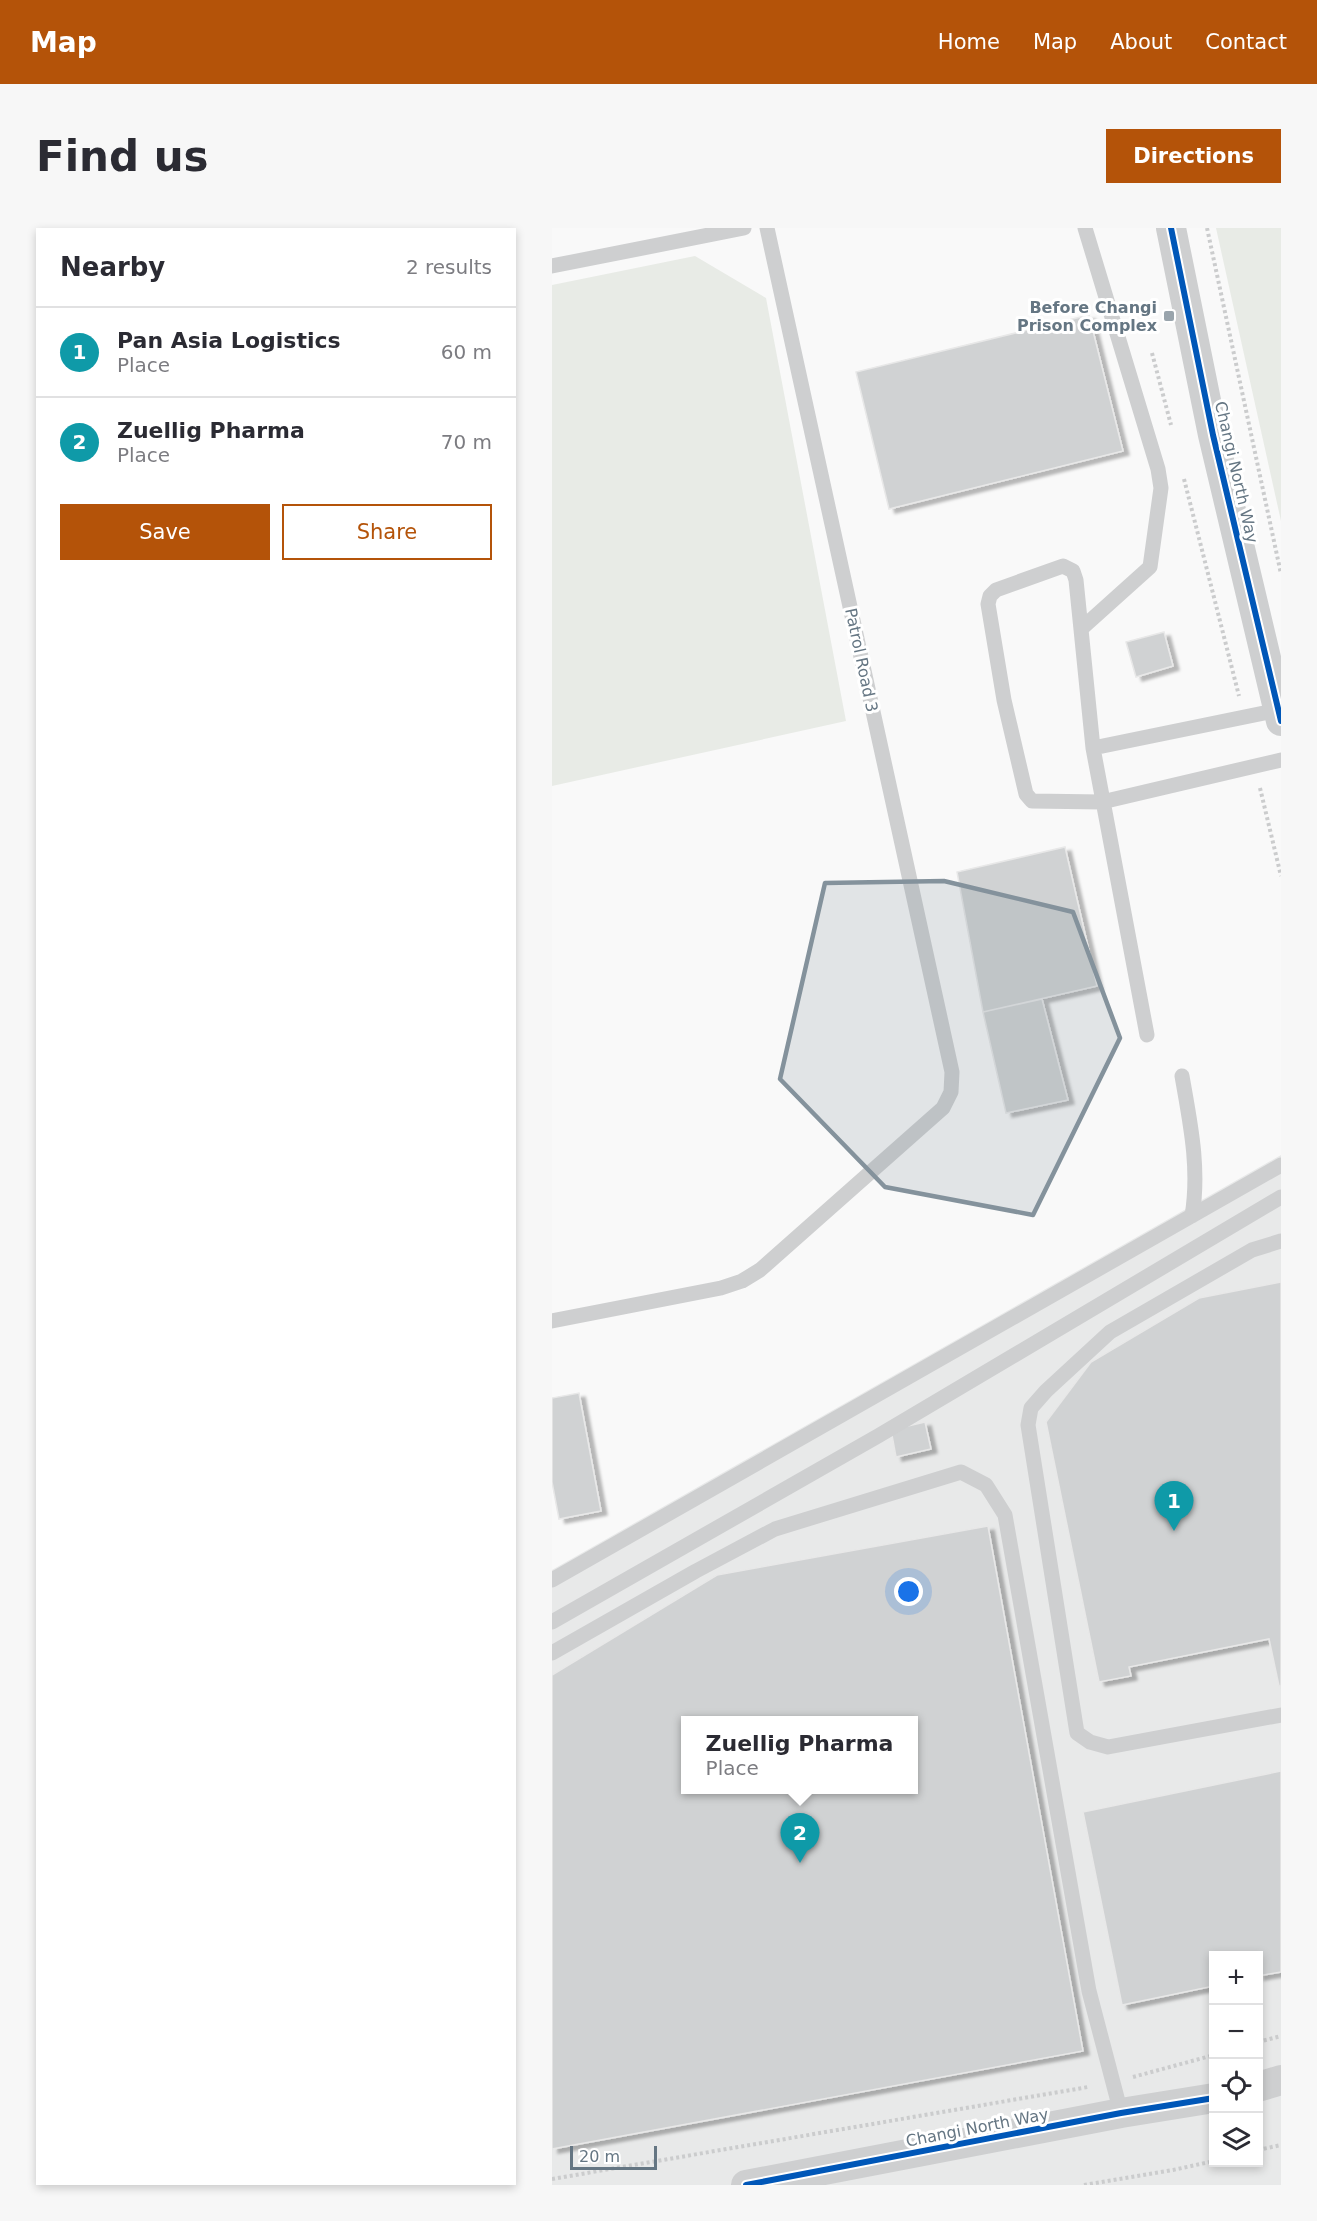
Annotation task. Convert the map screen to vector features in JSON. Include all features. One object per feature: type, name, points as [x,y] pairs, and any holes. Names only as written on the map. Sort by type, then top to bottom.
[{"type":"street","name":"Changi North Way","points":[[1171,228],[1214,435],[1280,716]]},
{"type":"street","points":[[1263,2085],[1281,2080]]},
{"type":"street","name":"Changi North Way","points":[[746,2185],[1209,2099]]},
{"type":"lane","points":[[552,266],[744,228]]},
{"type":"lane","name":"Patrol Road 3","points":[[552,1321],[721,1288],[742,1281],[760,1270],[942,1108],[951,1092],[952,1072],[767,228]]},
{"type":"lane","points":[[1081,628],[1150,567],[1161,488],[1158,469],[1084,228]]},
{"type":"lane","points":[[1147,1035],[1102,802],[1093,748],[1076,580],[1073,572],[1063,566],[996,590],[990,596],[988,604],[1004,700],[1026,794],[1032,801],[1102,802],[1281,760]]},
{"type":"lane","points":[[1093,748],[1245,717],[1280,716]]},
{"type":"lane","points":[[1182,1076],[1195,1146],[1195,1196],[1192,1216]]},
{"type":"lane","points":[[552,1580],[1281,1166]]},
{"type":"lane","points":[[552,1622],[889,1430],[1281,1197]]},
{"type":"lane","points":[[1281,1241],[1252,1250],[1110,1332],[1046,1391],[1031,1408],[1028,1425],[1077,1733],[1090,1742],[1108,1747],[1281,1715]]},
{"type":"lane","points":[[552,1653],[775,1529],[960,1472],[986,1485],[1005,1515],[1089,1991],[1121,2114]]},
{"type":"path","points":[[1207,228],[1281,574]]},
{"type":"path","points":[[1152,353],[1173,434]]},
{"type":"path","points":[[1181,468],[1245,717]]},
{"type":"path","points":[[1256,766],[1281,876]]},
{"type":"path","points":[[1263,2041],[1281,2036]]},
{"type":"path","points":[[552,2180],[1113,2082],[1209,2056]]},
{"type":"path","points":[[1263,2149],[1281,2145]]},
{"type":"path","points":[[1084,2185],[1209,2162]]},
{"type":"highlighted area","points":[[944,881],[1073,912],[1120,1038],[1033,1215],[885,1187],[780,1079],[825,883]]},
{"type":"shaded area","points":[[1216,228],[1281,228],[1281,521]]},
{"type":"shaded area","points":[[695,256],[766,298],[846,721],[552,786],[552,285]]},
{"type":"shaded area","points":[[1281,1155],[1281,2185],[552,2185],[552,1570]]},
{"type":"building","points":[[1089,315],[1123,451],[889,509],[856,372]]},
{"type":"building","points":[[1164,632],[1173,666],[1136,677],[1126,642]]},
{"type":"building","points":[[1065,847],[1097,986],[983,1012],[957,872]]},
{"type":"building","points":[[1042,999],[1068,1100],[1006,1113],[983,1012]]},
{"type":"building","points":[[1281,1282],[1281,1686],[1279,1686],[1269,1639],[1129,1667],[1131,1676],[1099,1682],[1046,1422],[1091,1362],[1199,1298]]},
{"type":"building","points":[[579,1393],[601,1511],[559,1519],[552,1482],[552,1398]]},
{"type":"building","points":[[925,1422],[931,1449],[896,1457],[891,1430]]},
{"type":"building","points":[[988,1526],[1083,2051],[552,2149],[552,1675],[717,1575]]},
{"type":"building","points":[[1281,1771],[1281,1972],[1263,1975],[1263,1951],[1209,1951],[1209,1987],[1122,2005],[1083,1812]]},
{"type":"cycle path","points":[[1171,228],[1213,435],[1281,721]]},
{"type":"cycle path","points":[[746,2185],[1121,2113],[1209,2099]]},
{"type":"place","name":"Before Changi Prison Complex","points":[[1169,316]]},
{"type":"place","name":"Pan Asia Logistics","points":[[1174,1531]]},
{"type":"place","name":"Zuellig Pharma","points":[[800,1863]]}]
